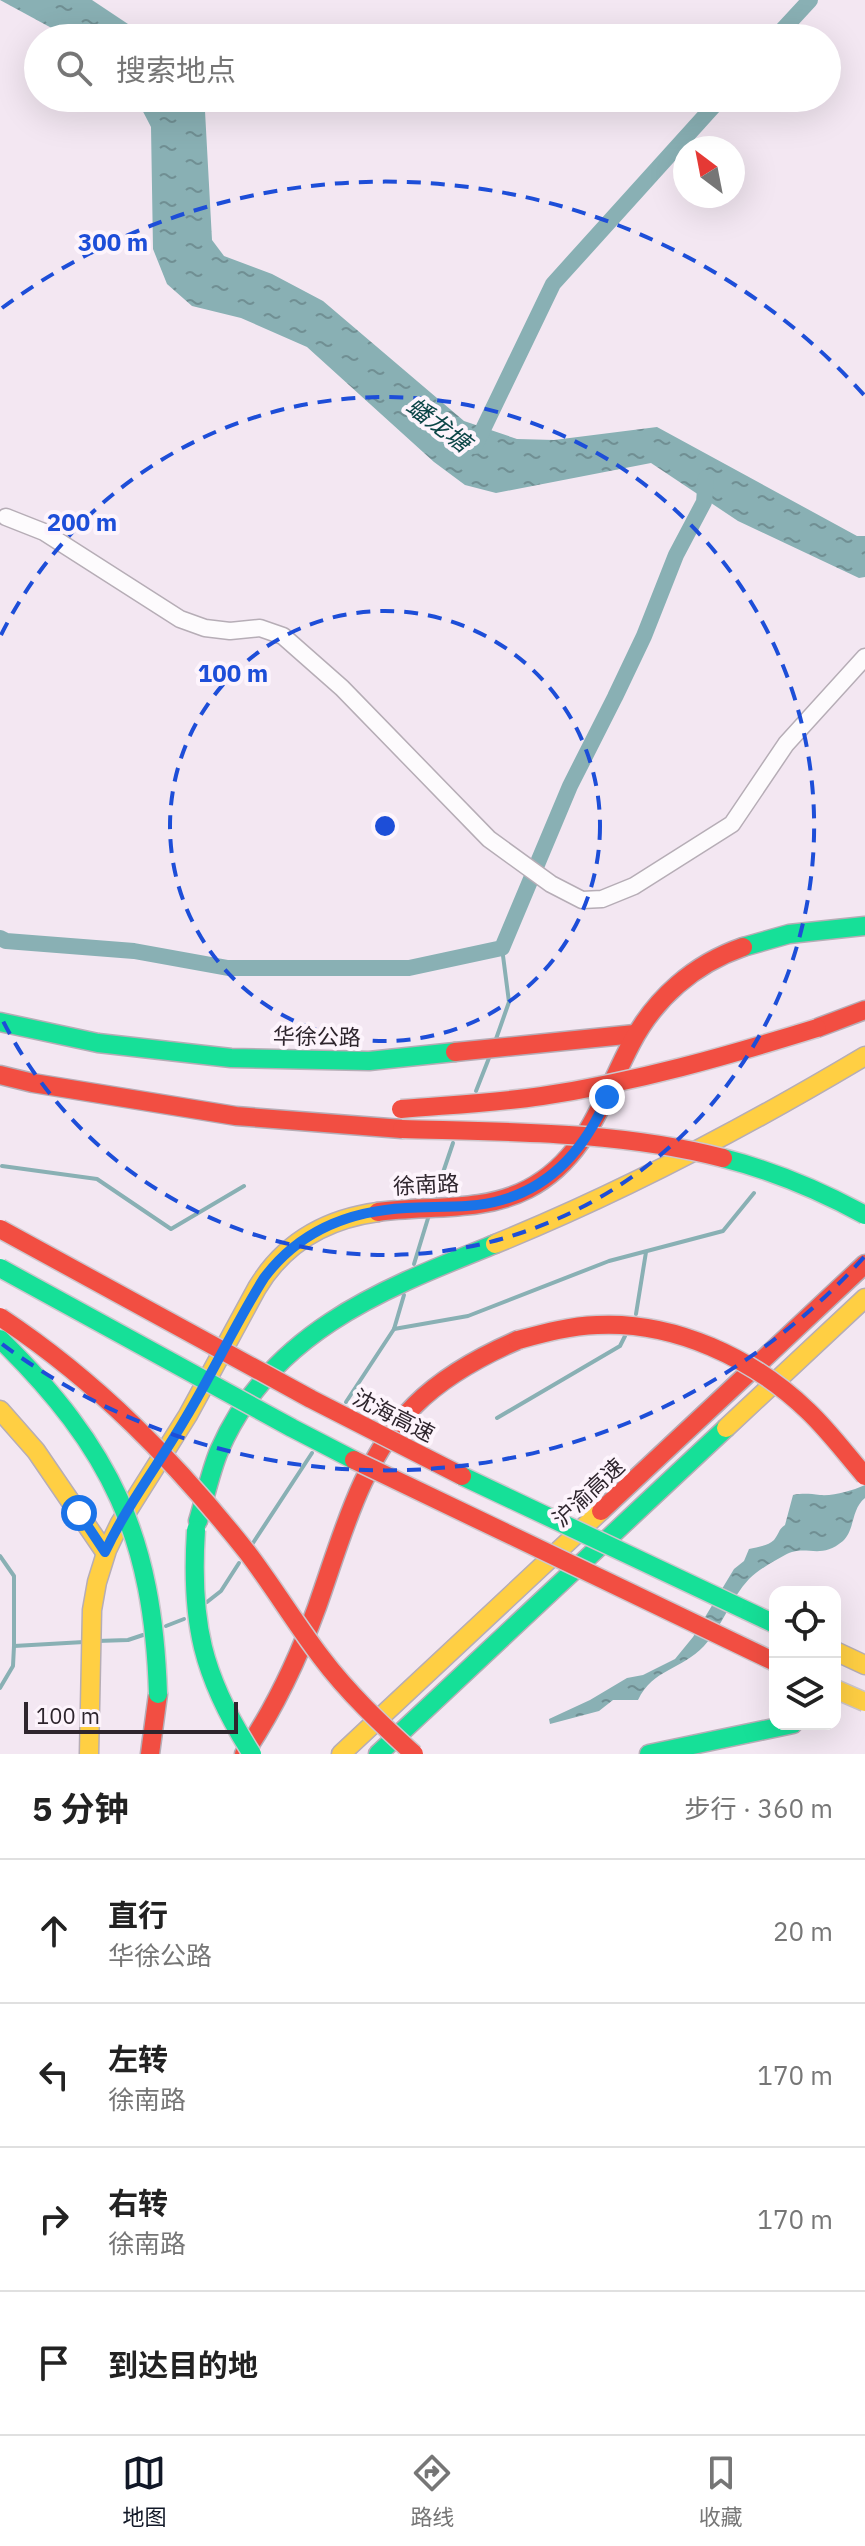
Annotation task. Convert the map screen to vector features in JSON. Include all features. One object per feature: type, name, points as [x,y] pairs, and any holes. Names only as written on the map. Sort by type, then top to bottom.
[{"type":"main road","name":"徐南路","points":[[89,1754],[92,1614],[105,1552],[122,1516],[157,1467],[252,1296],[277,1260],[315,1231],[336,1221],[404,1208],[478,1205],[515,1195],[549,1177],[568,1161],[597,1121],[635,1034],[648,1014],[671,989],[697,968],[727,951],[792,934],[865,926]]},
{"type":"main road","points":[[154,1103],[281,1110],[401,1109],[540,1096],[610,1084],[720,1058],[865,1010]]},
{"type":"main road","name":"华徐公路","points":[[0,1022],[98,1043],[231,1058],[369,1061],[635,1034]]},
{"type":"main road","points":[[252,1754],[218,1700],[203,1658],[194,1613],[193,1568],[196,1530],[214,1461],[248,1397],[299,1341],[363,1300],[558,1217],[684,1159],[865,1056]]},
{"type":"main road","points":[[0,1075],[236,1116],[402,1129],[560,1135],[666,1145],[719,1155],[795,1179],[864,1214]]},
{"type":"main road","name":"沈海高速","points":[[0,1229],[431,1461],[769,1621]]},
{"type":"main road","name":"沪渝高速","points":[[341,1754],[865,1264]]},
{"type":"main road","points":[[0,1268],[361,1463],[519,1542],[769,1659]]},
{"type":"main road","points":[[378,1754],[865,1298]]},
{"type":"main road","points":[[0,1317],[81,1373],[149,1436],[250,1557],[324,1660],[414,1754]]},
{"type":"main road","points":[[244,1754],[260,1732],[293,1671],[350,1511],[382,1448],[403,1418],[456,1371],[486,1354],[518,1340],[568,1328],[622,1325],[674,1333],[724,1352],[763,1375],[800,1403],[865,1476]]},
{"type":"main road","points":[[0,1339],[50,1389],[75,1420],[97,1453],[132,1526],[154,1607],[159,1652],[158,1694],[150,1754]]},
{"type":"main road","points":[[0,1410],[36,1451],[105,1552]]},
{"type":"main road","points":[[841,1654],[865,1665]]},
{"type":"main road","points":[[841,1692],[865,1702]]},
{"type":"main road","points":[[841,1706],[865,1693]]},
{"type":"main road","points":[[649,1754],[769,1729]]},
{"type":"street","points":[[2,515],[44,532],[180,619],[205,628],[230,631],[260,628],[283,636],[319,666],[489,839],[517,862],[582,900],[614,896],[724,831],[739,815],[786,744],[865,657]]},
{"type":"water","points":[[0,0],[92,0],[128,24],[44,24]]},
{"type":"water","name":"蟠龙塘","points":[[143,112],[205,112],[212,240],[224,256],[272,274],[323,301],[464,421],[517,439],[554,440],[657,427],[857,536],[865,536],[865,577],[859,578],[738,521],[651,463],[496,493],[465,485],[434,462],[307,347],[241,318],[192,306],[167,284],[153,249],[151,127]]},
{"type":"water","points":[[865,1485],[865,1498],[857,1508],[850,1531],[843,1541],[827,1550],[793,1552],[757,1572],[743,1587],[704,1646],[651,1682],[638,1700],[613,1700],[599,1711],[550,1724],[549,1719],[627,1678],[643,1675],[675,1659],[693,1637],[749,1549],[776,1538],[785,1525],[793,1495],[831,1495]]},
{"type":"waterway","points":[[788,24],[810,0]]},
{"type":"waterway","name":"蟠龙塘","points":[[475,446],[553,284],[708,112]]},
{"type":"waterway","points":[[0,938],[6,941],[134,951],[228,968],[409,968],[502,948],[570,786],[644,636],[676,555],[704,502],[706,478]]},
{"type":"waterway","points":[[496,1039],[509,1002],[502,948]]},
{"type":"waterway","points":[[476,1091],[489,1058]]},
{"type":"waterway","points":[[434,1199],[453,1143]]},
{"type":"waterway","points":[[2,1166],[97,1179],[171,1229],[244,1186]]},
{"type":"waterway","points":[[394,1329],[468,1316],[609,1261],[723,1231],[754,1193]]},
{"type":"waterway","points":[[414,1264],[429,1215]]},
{"type":"waterway","points":[[636,1314],[646,1252]]},
{"type":"waterway","points":[[346,1402],[394,1329],[404,1295]]},
{"type":"waterway","points":[[497,1418],[620,1346],[625,1336]]},
{"type":"waterway","points":[[253,1543],[312,1453]]},
{"type":"waterway","points":[[0,1556],[14,1576],[13,1666],[0,1688]]},
{"type":"waterway","points":[[207,1602],[221,1591],[239,1563]]},
{"type":"waterway","points":[[166,1626],[184,1619]]},
{"type":"waterway","points":[[97,1641],[128,1640],[143,1635]]},
{"type":"waterway","points":[[14,1646],[84,1642]]},
{"type":"traffic: fast","points":[[743,947],[789,934],[865,926]]},
{"type":"traffic: fast","points":[[0,1022],[98,1043],[231,1058],[369,1061],[455,1052]]},
{"type":"traffic: fast","points":[[723,1158],[796,1182],[865,1215]]},
{"type":"traffic: fast","points":[[198,1521],[219,1451],[241,1410],[268,1375],[299,1345],[372,1298],[495,1244]]},
{"type":"traffic: fast","points":[[0,1268],[354,1460]]},
{"type":"traffic: fast","points":[[0,1339],[39,1379],[71,1419],[98,1458],[119,1499],[147,1588],[158,1694]]},
{"type":"traffic: fast","points":[[378,1754],[726,1428]]},
{"type":"traffic: fast","points":[[462,1476],[769,1621]]},
{"type":"traffic: fast","points":[[196,1530],[195,1593],[203,1647],[221,1699],[252,1754]]},
{"type":"traffic: fast","points":[[649,1754],[769,1729]]},
{"type":"traffic: slow","points":[[495,1244],[590,1203],[683,1157],[865,1056]]},
{"type":"traffic: slow","points":[[89,1754],[92,1610],[107,1550],[120,1523],[188,1415],[268,1272],[293,1246],[324,1227],[378,1212]]},
{"type":"traffic: slow","points":[[726,1428],[865,1298]]},
{"type":"traffic: slow","points":[[0,1410],[36,1451],[105,1552]]},
{"type":"traffic: slow","points":[[341,1754],[601,1511]]},
{"type":"traffic: slow","points":[[841,1654],[865,1665]]},
{"type":"traffic: slow","points":[[841,1692],[865,1702]]},
{"type":"traffic: jam","points":[[378,1212],[492,1202],[528,1189],[548,1176],[565,1161],[591,1126],[631,1044],[652,1012],[692,973],[743,947]]},
{"type":"traffic: jam","points":[[817,1028],[865,1010]]},
{"type":"traffic: jam","points":[[401,1109],[507,1100],[577,1090],[681,1067],[817,1028]]},
{"type":"traffic: jam","points":[[455,1052],[635,1034]]},
{"type":"traffic: jam","points":[[0,1075],[236,1116],[402,1129]]},
{"type":"traffic: jam","points":[[402,1129],[604,1138],[644,1142],[723,1158]]},
{"type":"traffic: jam","points":[[0,1229],[311,1399],[462,1476]]},
{"type":"traffic: jam","points":[[601,1511],[865,1264]]},
{"type":"traffic: jam","points":[[0,1317],[102,1395],[163,1455],[247,1552],[331,1670],[365,1708],[414,1754]]},
{"type":"traffic: jam","points":[[518,1340],[547,1332],[597,1325],[626,1325],[683,1336],[737,1359],[786,1392],[823,1426],[865,1476]]},
{"type":"traffic: jam","points":[[244,1754],[294,1664],[355,1500],[380,1450],[396,1426],[438,1385],[477,1360],[518,1340]]},
{"type":"traffic: jam","points":[[354,1460],[769,1659]]},
{"type":"traffic: jam","points":[[150,1754],[158,1694]]},
{"type":"route","points":[[79,1513],[105,1552],[122,1516],[157,1467],[188,1414],[252,1296],[277,1260],[295,1244],[336,1221],[358,1215],[404,1208],[478,1205],[503,1200],[527,1190],[568,1161],[597,1121],[607,1097]]}]
